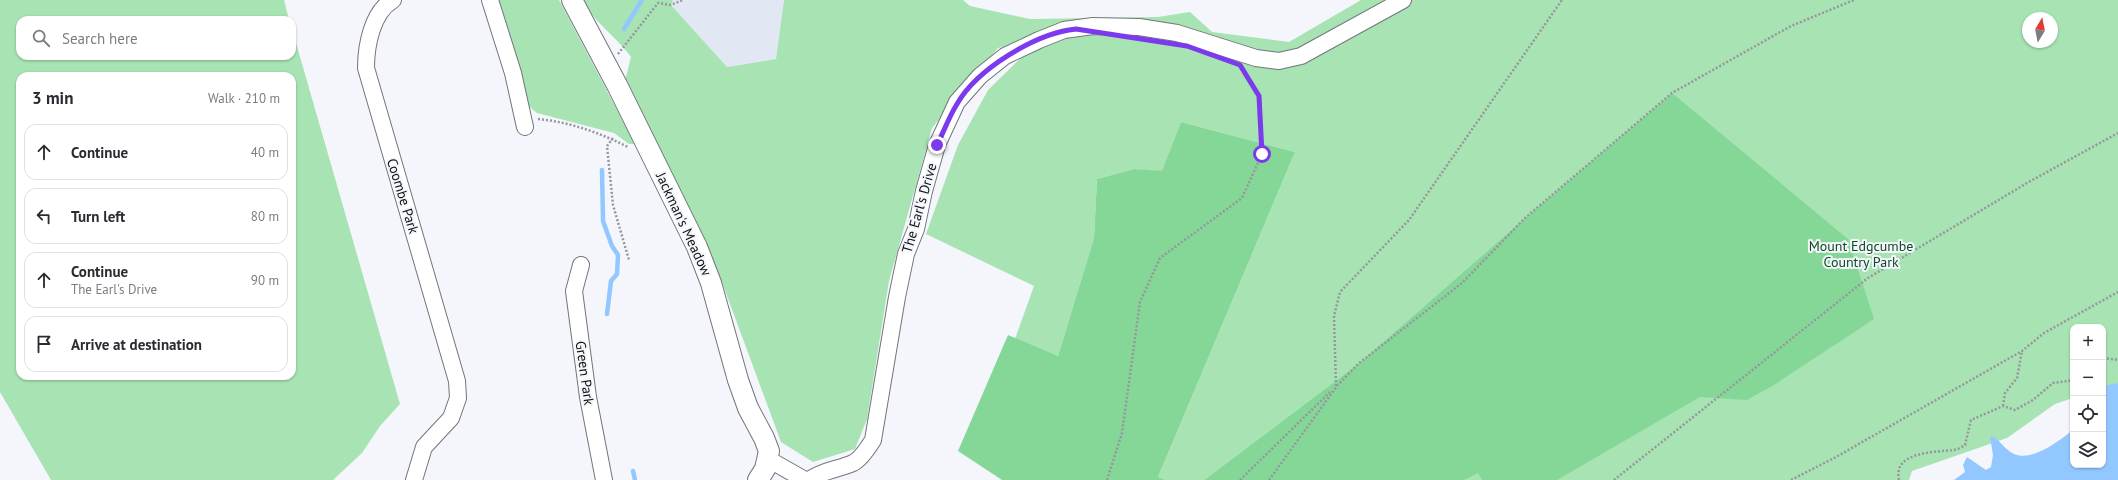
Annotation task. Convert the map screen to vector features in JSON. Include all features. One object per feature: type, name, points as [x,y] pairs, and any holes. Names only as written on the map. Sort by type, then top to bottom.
[{"type":"street","name":"Coombe Park","points":[[393,0],[378,17],[370,33],[366,52],[366,68],[439,314],[457,381],[458,398],[451,418],[424,446],[414,480]]},
{"type":"street","points":[[490,0],[513,73],[524,122]]},
{"type":"street","name":"Jackman's Meadow","points":[[572,0],[607,66],[697,247],[711,283],[738,380],[748,408],[764,438],[769,451],[768,459]]},
{"type":"street","name":"The Earl's Drive","points":[[809,480],[822,472],[853,463],[865,452],[873,440],[897,297],[906,254],[916,229],[924,191],[937,145],[958,102],[980,76],[998,61],[1005,56],[1064,30],[1093,26],[1139,27],[1177,33],[1256,58],[1279,61],[1301,56],[1403,0]]},
{"type":"street","name":"Green Park","points":[[580,265],[574,291],[588,397],[604,480]]},
{"type":"street","points":[[758,480],[765,470],[768,459],[805,480]]},
{"type":"path","points":[[607,66],[658,2],[671,5],[683,0]]},
{"type":"path","points":[[1269,480],[1337,386],[1334,316],[1340,292],[1409,220],[1562,0]]},
{"type":"path","points":[[1240,480],[1358,364],[1462,283],[1525,218],[1672,93],[1791,26],[1854,0]]},
{"type":"path","points":[[1107,480],[1122,433],[1140,302],[1160,258],[1242,198],[1262,154],[1259,96],[1240,65]]},
{"type":"path","points":[[524,122],[547,120],[578,127],[613,138],[628,147],[649,150]]},
{"type":"path","points":[[1614,480],[1868,278],[2027,183],[2118,132]]},
{"type":"path","points":[[613,138],[608,146],[613,205],[629,260]]},
{"type":"path","points":[[1790,480],[1842,454],[2022,351],[2044,333],[2118,292]]},
{"type":"path","points":[[2003,406],[2005,393],[2018,378],[2022,351]]},
{"type":"path","points":[[2106,358],[2118,360]]},
{"type":"path","points":[[1899,480],[1898,475],[1902,463],[1912,457],[1927,452],[1955,450],[1965,445],[1971,420],[2003,406],[2015,410],[2033,400],[2053,383],[2070,379]]},
{"type":"shaded area","points":[[673,0],[784,0],[776,59],[727,67],[671,5]]},
{"type":"green space","points":[[0,0],[284,0],[288,16],[16,16],[16,60],[296,60],[296,43],[400,404],[380,426],[362,453],[333,480],[51,480],[0,392]]},
{"type":"green space","points":[[497,0],[559,0],[635,144],[629,144],[614,133],[537,113],[527,105]]},
{"type":"green space","name":"Mount Edgcumbe Country Park","points":[[583,0],[673,0],[671,5],[727,67],[776,59],[784,0],[963,0],[970,6],[1030,19],[1158,17],[1190,12],[1212,32],[1289,42],[1361,0],[2118,0],[2118,383],[2106,387],[2106,324],[2070,324],[2070,399],[2055,404],[2007,438],[1912,471],[1909,480],[1282,480],[1678,99],[1672,93],[1525,218],[1358,364],[1204,480],[1166,480],[1158,477],[1295,152],[1181,122],[1162,172],[1134,169],[1097,179],[1094,238],[1058,356],[1015,339],[1034,286],[926,234],[958,145],[988,90],[1023,56],[1026,41],[998,48],[932,128],[889,281],[867,419],[855,449],[813,462],[781,442],[723,285],[625,81],[631,57],[593,15]]},
{"type":"green space","points":[[1672,93],[1848,239],[1874,319],[1774,385],[1747,400],[1700,397],[1557,480],[1482,480],[1478,473],[1464,480],[1204,480],[1358,364],[1525,218]]},
{"type":"green space","points":[[1181,122],[1295,152],[1158,477],[1166,480],[1002,480],[958,451],[1008,335],[1058,356],[1094,238],[1097,179],[1134,169],[1162,171]]},
{"type":"water","points":[[2118,383],[2118,480],[1954,480],[1965,472],[1963,465],[1967,457],[1986,470],[1991,467],[1993,455],[1990,437],[1995,437],[2011,453],[2021,456],[2037,453],[2053,445],[2070,432],[2070,468],[2106,468],[2106,385]]},
{"type":"waterway","points":[[624,29],[642,0]]},
{"type":"waterway","points":[[602,170],[603,221],[612,246],[618,255],[617,274],[611,281],[607,314]]},
{"type":"waterway","points":[[633,471],[635,480]]},
{"type":"route","points":[[937,145],[958,102],[980,76],[1005,56],[1064,30],[1076,29],[1187,46],[1240,65],[1259,96],[1262,154]]}]
